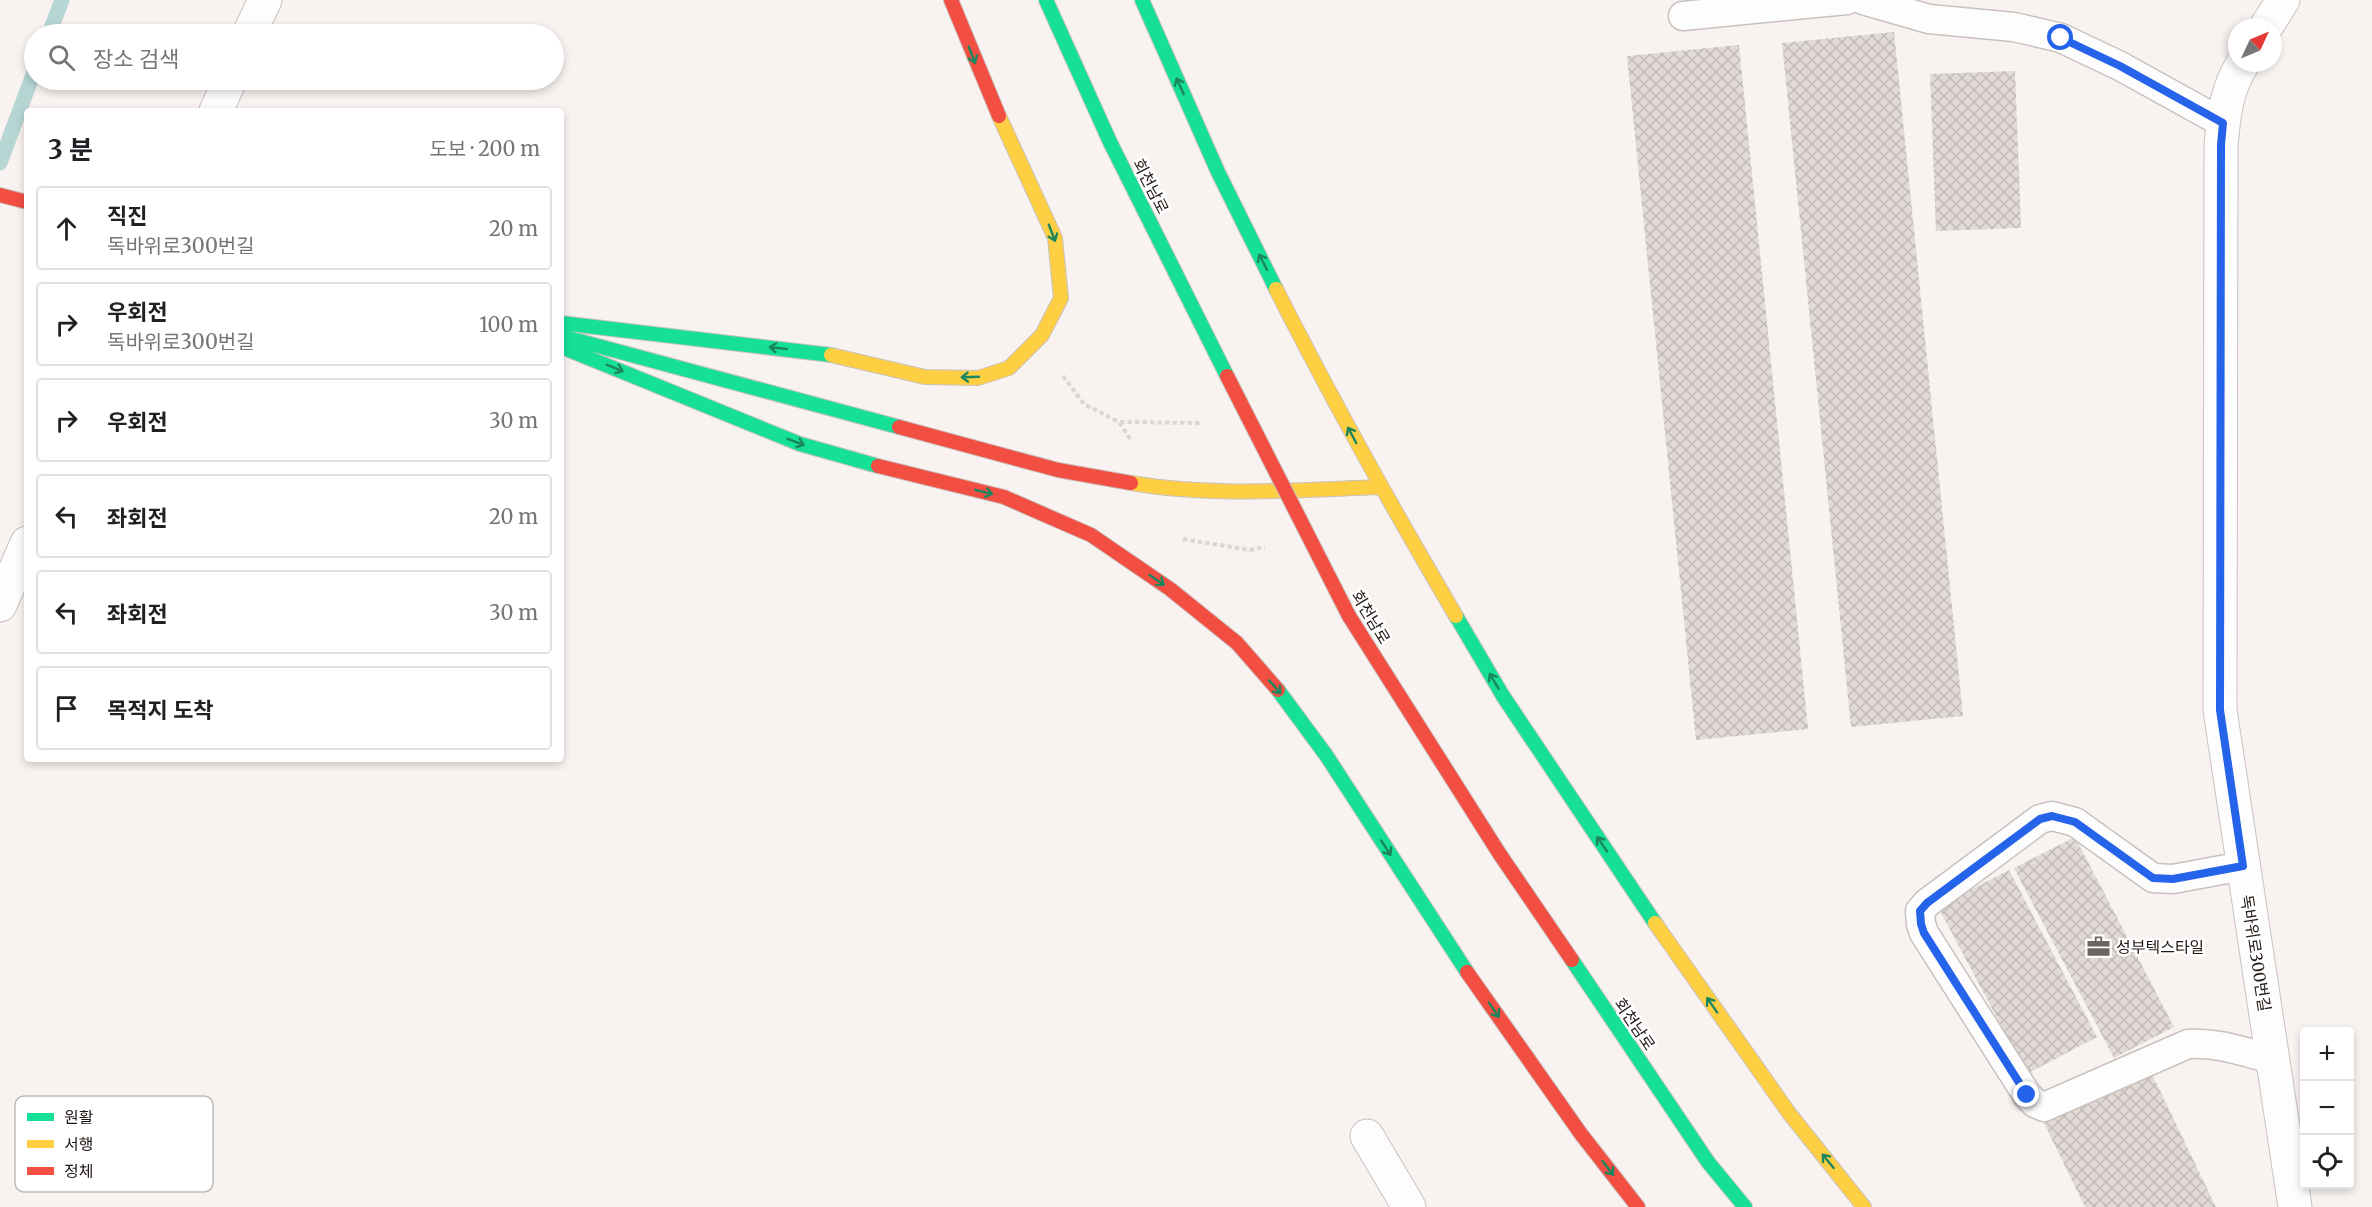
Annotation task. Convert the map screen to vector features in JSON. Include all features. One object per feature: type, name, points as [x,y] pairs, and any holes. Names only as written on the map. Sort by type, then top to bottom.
[{"type":"main road","points":[[564,323],[820,352],[925,377],[978,378],[1009,368],[1042,335],[1061,298],[1055,238],[984,84],[951,0]]},
{"type":"main road","name":"회천남로","points":[[1046,0],[1110,142],[1349,616],[1499,853],[1708,1162],[1745,1207]]},
{"type":"main road","points":[[1142,0],[1218,172],[1313,363],[1380,487],[1503,696],[1658,928],[1789,1113],[1864,1207]]},
{"type":"main road","points":[[0,195],[24,201]]},
{"type":"main road","points":[[564,337],[1058,470],[1160,488],[1226,492],[1380,487]]},
{"type":"main road","points":[[564,347],[800,444],[856,461],[1004,497],[1091,536],[1170,589],[1237,643],[1291,705],[1468,974],[1581,1134],[1638,1207]]},
{"type":"street","points":[[254,24],[265,0]]},
{"type":"street","points":[[2272,18],[2283,0]]},
{"type":"street","name":"독바위로300번길","points":[[2237,72],[2232,79],[2223,112],[2221,145],[2220,710],[2295,1207]]},
{"type":"street","points":[[217,108],[225,90]]},
{"type":"street","points":[[0,605],[24,550]]},
{"type":"street","points":[[1367,1136],[1409,1207]]},
{"type":"lane","points":[[1683,16],[1847,0]]},
{"type":"lane","points":[[1863,0],[1929,19],[2014,27],[2061,38],[2120,66],[2223,123]]},
{"type":"lane","points":[[2243,866],[2173,879],[2153,878],[2075,822],[2052,816],[2040,819],[1927,903],[1920,911],[1921,924],[1931,944],[2027,1095],[2035,1103],[2044,1107],[2188,1044],[2204,1043],[2222,1046],[2272,1059]]},
{"type":"building","points":[[1894,32],[1963,716],[1851,727],[1782,43]]},
{"type":"building","points":[[1739,45],[1808,729],[1696,740],[1627,56]]},
{"type":"building","points":[[2015,71],[2021,228],[1936,231],[1930,74]]},
{"type":"building","points":[[2075,837],[2174,1027],[2114,1058],[2014,868]]},
{"type":"building","points":[[2009,870],[2097,1037],[2027,1074],[1938,907]]},
{"type":"building","points":[[2151,1072],[2216,1207],[2085,1207],[2044,1123]]},
{"type":"waterway","points":[[53,24],[62,0]]},
{"type":"waterway","points":[[0,163],[27,90]]},
{"type":"traffic: fast","points":[[1046,0],[1110,142],[1227,376]]},
{"type":"traffic: fast","points":[[1142,0],[1218,172],[1276,289]]},
{"type":"traffic: fast","points":[[564,323],[831,355]]},
{"type":"traffic: fast","points":[[564,337],[899,427]]},
{"type":"traffic: fast","points":[[569,350],[800,444],[878,466]]},
{"type":"traffic: fast","points":[[1456,616],[1503,696],[1655,923]]},
{"type":"traffic: fast","points":[[1278,690],[1326,755],[1467,972]]},
{"type":"traffic: fast","points":[[1572,960],[1708,1162],[1745,1207]]},
{"type":"traffic: slow","points":[[831,355],[925,377],[978,378],[1009,368],[1042,335],[1061,298],[1055,238],[999,116]]},
{"type":"traffic: slow","points":[[1276,289],[1363,454],[1456,616]]},
{"type":"traffic: slow","points":[[1131,483],[1224,491],[1380,487]]},
{"type":"traffic: slow","points":[[1655,923],[1789,1113],[1864,1207]]},
{"type":"traffic: jam","points":[[951,0],[999,116]]},
{"type":"traffic: jam","points":[[0,195],[24,201]]},
{"type":"traffic: jam","points":[[1227,376],[1349,616]]},
{"type":"traffic: jam","points":[[899,427],[1058,470],[1131,483]]},
{"type":"traffic: jam","points":[[878,466],[1004,497],[1091,535],[1170,589],[1237,643],[1278,690]]},
{"type":"traffic: jam","points":[[1349,616],[1499,853],[1572,960]]},
{"type":"traffic: jam","points":[[1467,972],[1581,1134],[1638,1207]]},
{"type":"place","name":"성부텍스타일","points":[[2098,947]]},
{"type":"route","points":[[2027,1095],[1924,933],[1920,911],[1927,903],[2040,819],[2052,816],[2075,822],[2153,878],[2173,879],[2243,866],[2220,710],[2221,145],[2223,123],[2120,66],[2061,38]]}]
